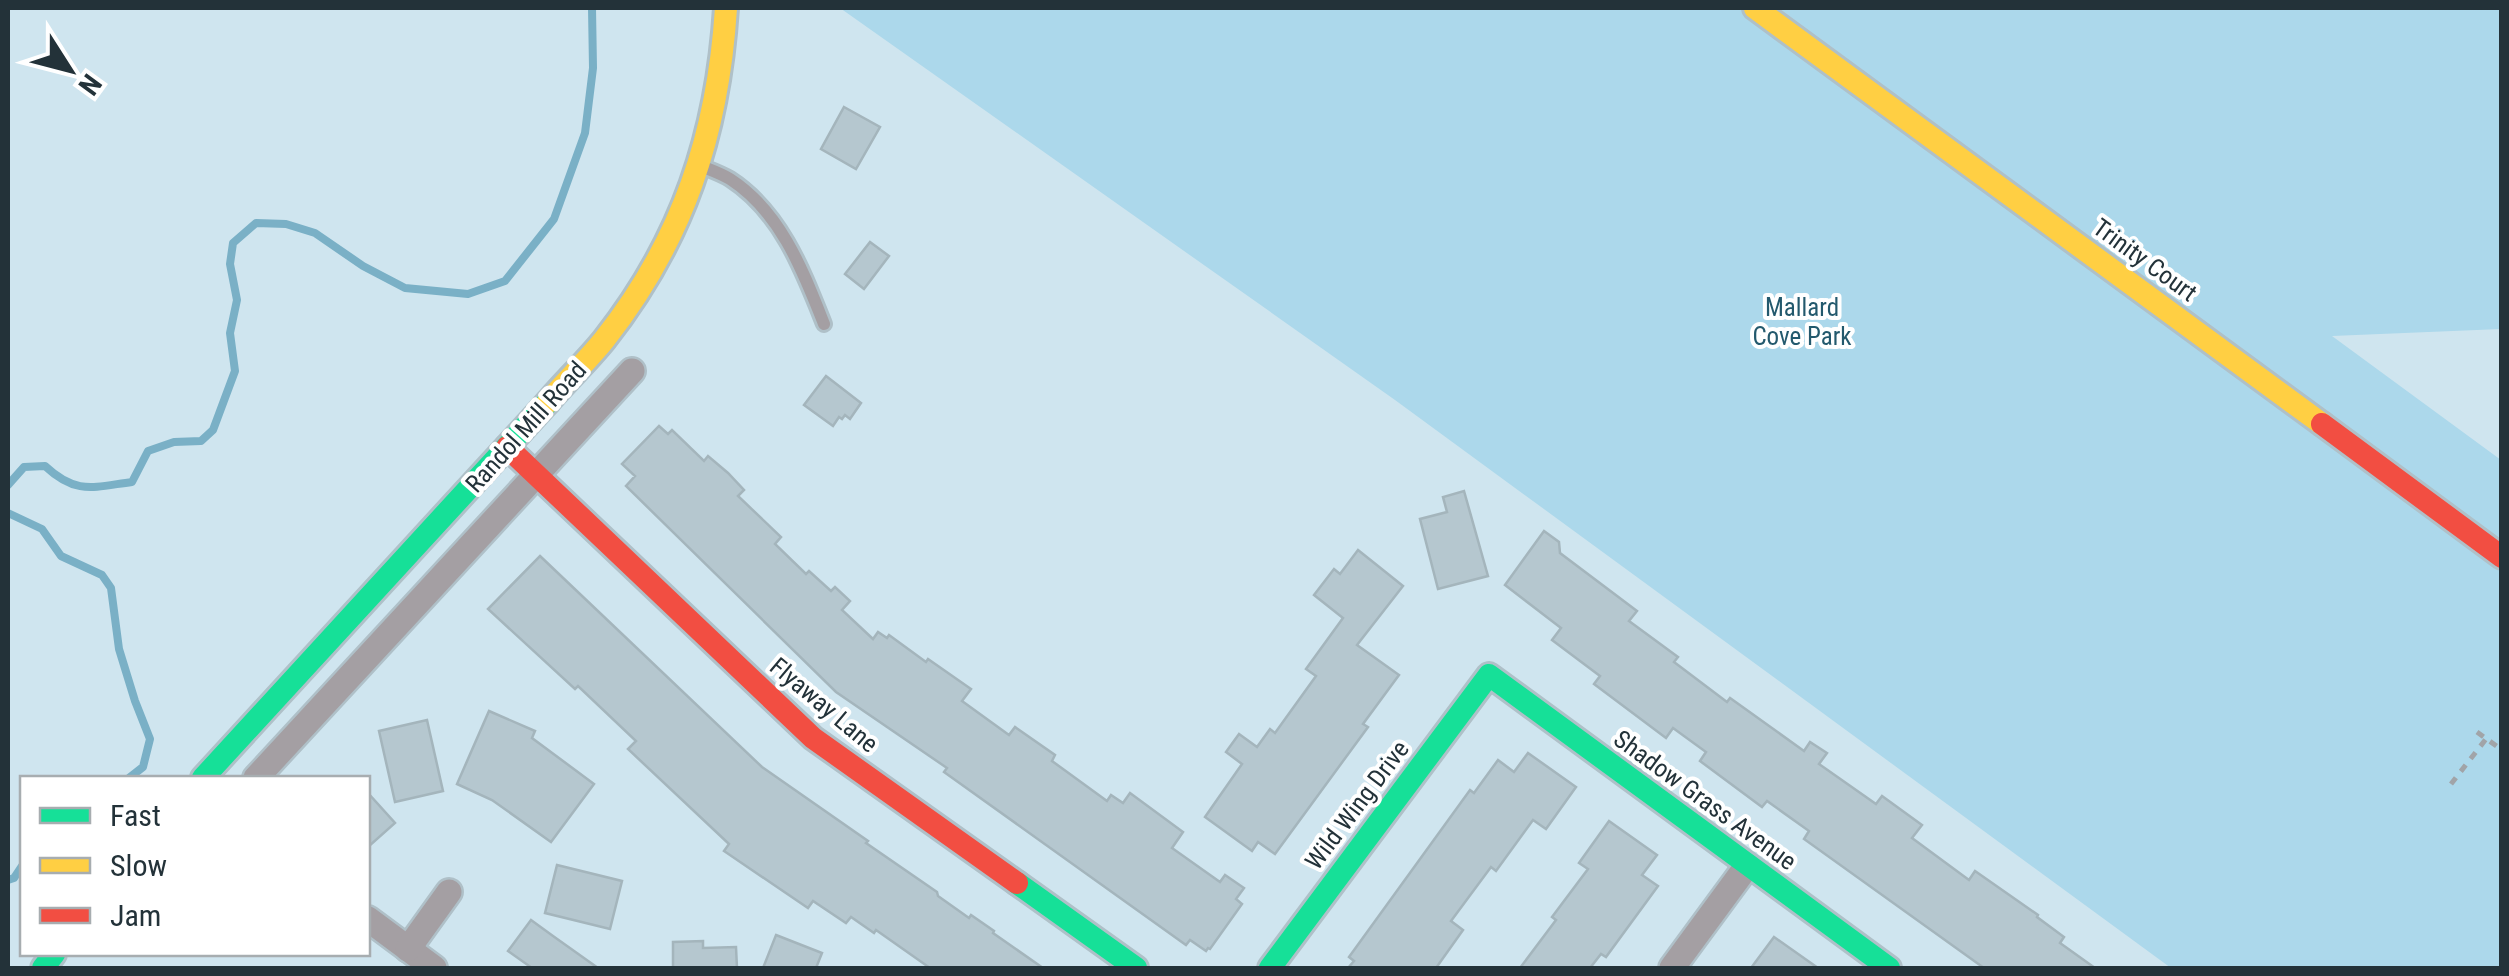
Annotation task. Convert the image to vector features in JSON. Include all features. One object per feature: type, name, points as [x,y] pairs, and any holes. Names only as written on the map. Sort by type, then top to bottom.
[{"type":"street","name":"Randol Mill Road","points":[[209,776],[604,340],[656,266],[682,213],[699,165],[715,101],[726,8]]},
{"type":"street","name":"Trinity Court","points":[[1755,8],[2502,558]]},
{"type":"street","name":"Randol Mill Road","points":[[258,776],[632,371]]},
{"type":"street","name":"Flyaway Lane","points":[[507,448],[813,738],[1136,968]]},
{"type":"street","name":"Shadow Grass Avenue","points":[[1489,675],[1889,968]]},
{"type":"street","name":"Wild Wing Drive","points":[[1270,968],[1489,675]]},
{"type":"street","points":[[1672,968],[1747,866]]},
{"type":"street","points":[[408,950],[449,892]]},
{"type":"street","points":[[370,921],[434,968]]},
{"type":"lane","points":[[699,165],[729,178],[752,196],[772,220],[799,260],[824,324]]},
{"type":"path","points":[[2477,732],[2502,750]]},
{"type":"path","points":[[2452,784],[2486,739]]},
{"type":"green space","name":"Mallard Cove Park","points":[[840,8],[2501,8],[2501,329],[2332,336],[2501,460],[2501,968],[2171,968],[1395,400]]},
{"type":"building","points":[[844,107],[880,127],[856,169],[821,149]]},
{"type":"building","points":[[870,242],[889,256],[864,289],[845,274]]},
{"type":"building","points":[[826,376],[861,403],[850,419],[845,415],[839,417],[833,426],[804,405]]},
{"type":"building","points":[[659,426],[668,434],[672,430],[704,461],[708,456],[728,473],[744,490],[738,496],[781,537],[775,544],[806,574],[809,571],[831,591],[835,587],[850,601],[842,610],[873,639],[878,632],[887,638],[889,635],[926,662],[928,659],[971,689],[962,701],[1009,735],[1015,727],[1055,755],[1052,761],[1107,801],[1111,795],[1123,803],[1130,793],[1183,832],[1172,848],[1220,882],[1225,875],[1244,888],[1236,899],[1242,904],[1210,949],[1206,951],[1190,940],[1186,945],[944,772],[947,768],[836,692],[626,486],[635,476],[622,464]]},
{"type":"building","points":[[1464,491],[1488,576],[1438,589],[1420,519],[1447,512],[1443,497]]},
{"type":"building","points":[[1544,531],[1559,542],[1560,553],[1637,611],[1629,621],[1678,657],[1674,662],[1727,702],[1730,698],[1804,751],[1810,742],[1827,753],[1819,764],[1876,804],[1882,796],[1922,825],[1912,838],[1969,880],[1975,871],[2038,915],[2064,937],[2060,943],[2095,968],[1984,968],[1804,839],[1809,831],[1767,801],[1762,807],[1700,761],[1706,752],[1673,728],[1666,738],[1594,684],[1600,676],[1552,640],[1561,628],[1505,585]]},
{"type":"building","points":[[1358,550],[1403,586],[1357,645],[1399,675],[1363,724],[1368,727],[1275,854],[1258,842],[1252,851],[1205,817],[1242,764],[1226,752],[1239,734],[1257,747],[1270,729],[1275,733],[1316,676],[1306,669],[1343,618],[1314,595],[1334,569],[1340,574]]},
{"type":"building","points":[[540,556],[762,767],[1043,968],[930,968],[851,917],[846,923],[813,901],[808,908],[724,851],[729,844],[628,749],[636,741],[488,609]]},
{"type":"building","points":[[489,711],[535,731],[532,738],[594,784],[551,842],[492,800],[457,784]]},
{"type":"building","points":[[427,720],[443,791],[395,802],[379,731]]},
{"type":"building","points":[[1528,753],[1576,787],[1546,829],[1533,820],[1496,871],[1491,867],[1451,921],[1463,930],[1436,968],[1348,968],[1354,961],[1349,957],[1470,790],[1474,793],[1498,760],[1514,772]]},
{"type":"building","points":[[370,795],[395,823],[370,845]]},
{"type":"building","points":[[1609,821],[1657,855],[1642,875],[1658,886],[1606,957],[1601,954],[1590,968],[1520,968],[1588,869],[1579,863]]},
{"type":"building","points":[[557,865],[622,881],[610,929],[545,913]]},
{"type":"building","points":[[531,920],[598,968],[532,968],[508,951]]},
{"type":"building","points":[[776,935],[822,953],[816,968],[763,968]]},
{"type":"building","points":[[1774,937],[1818,968],[1751,968]]},
{"type":"building","points":[[703,941],[703,948],[736,947],[737,968],[673,968],[673,942]]},
{"type":"waterway","points":[[8,485],[24,467],[45,466],[66,481],[86,487],[132,482],[148,451],[174,442],[201,441],[213,430],[235,371],[230,333],[237,300],[230,264],[233,243],[256,223],[286,224],[315,233],[363,266],[405,288],[468,294],[505,281],[554,219],[585,133],[593,68],[592,8]]},
{"type":"waterway","points":[[8,513],[42,529],[61,556],[102,575],[111,588],[119,649],[150,739],[143,767],[132,776]]},
{"type":"waterway","points":[[8,880],[20,869]]},
{"type":"traffic: fast","points":[[205,776],[548,402]]},
{"type":"traffic: fast","points":[[1270,968],[1489,675],[1889,968]]},
{"type":"traffic: fast","points":[[1017,883],[1136,968]]},
{"type":"traffic: fast","points":[[43,968],[52,956]]},
{"type":"traffic: slow","points":[[548,402],[632,302],[675,224],[705,142],[715,99],[726,8]]},
{"type":"traffic: slow","points":[[1755,8],[2322,424]]},
{"type":"traffic: jam","points":[[2322,424],[2502,557]]},
{"type":"traffic: jam","points":[[507,447],[813,738],[1017,883]]}]
